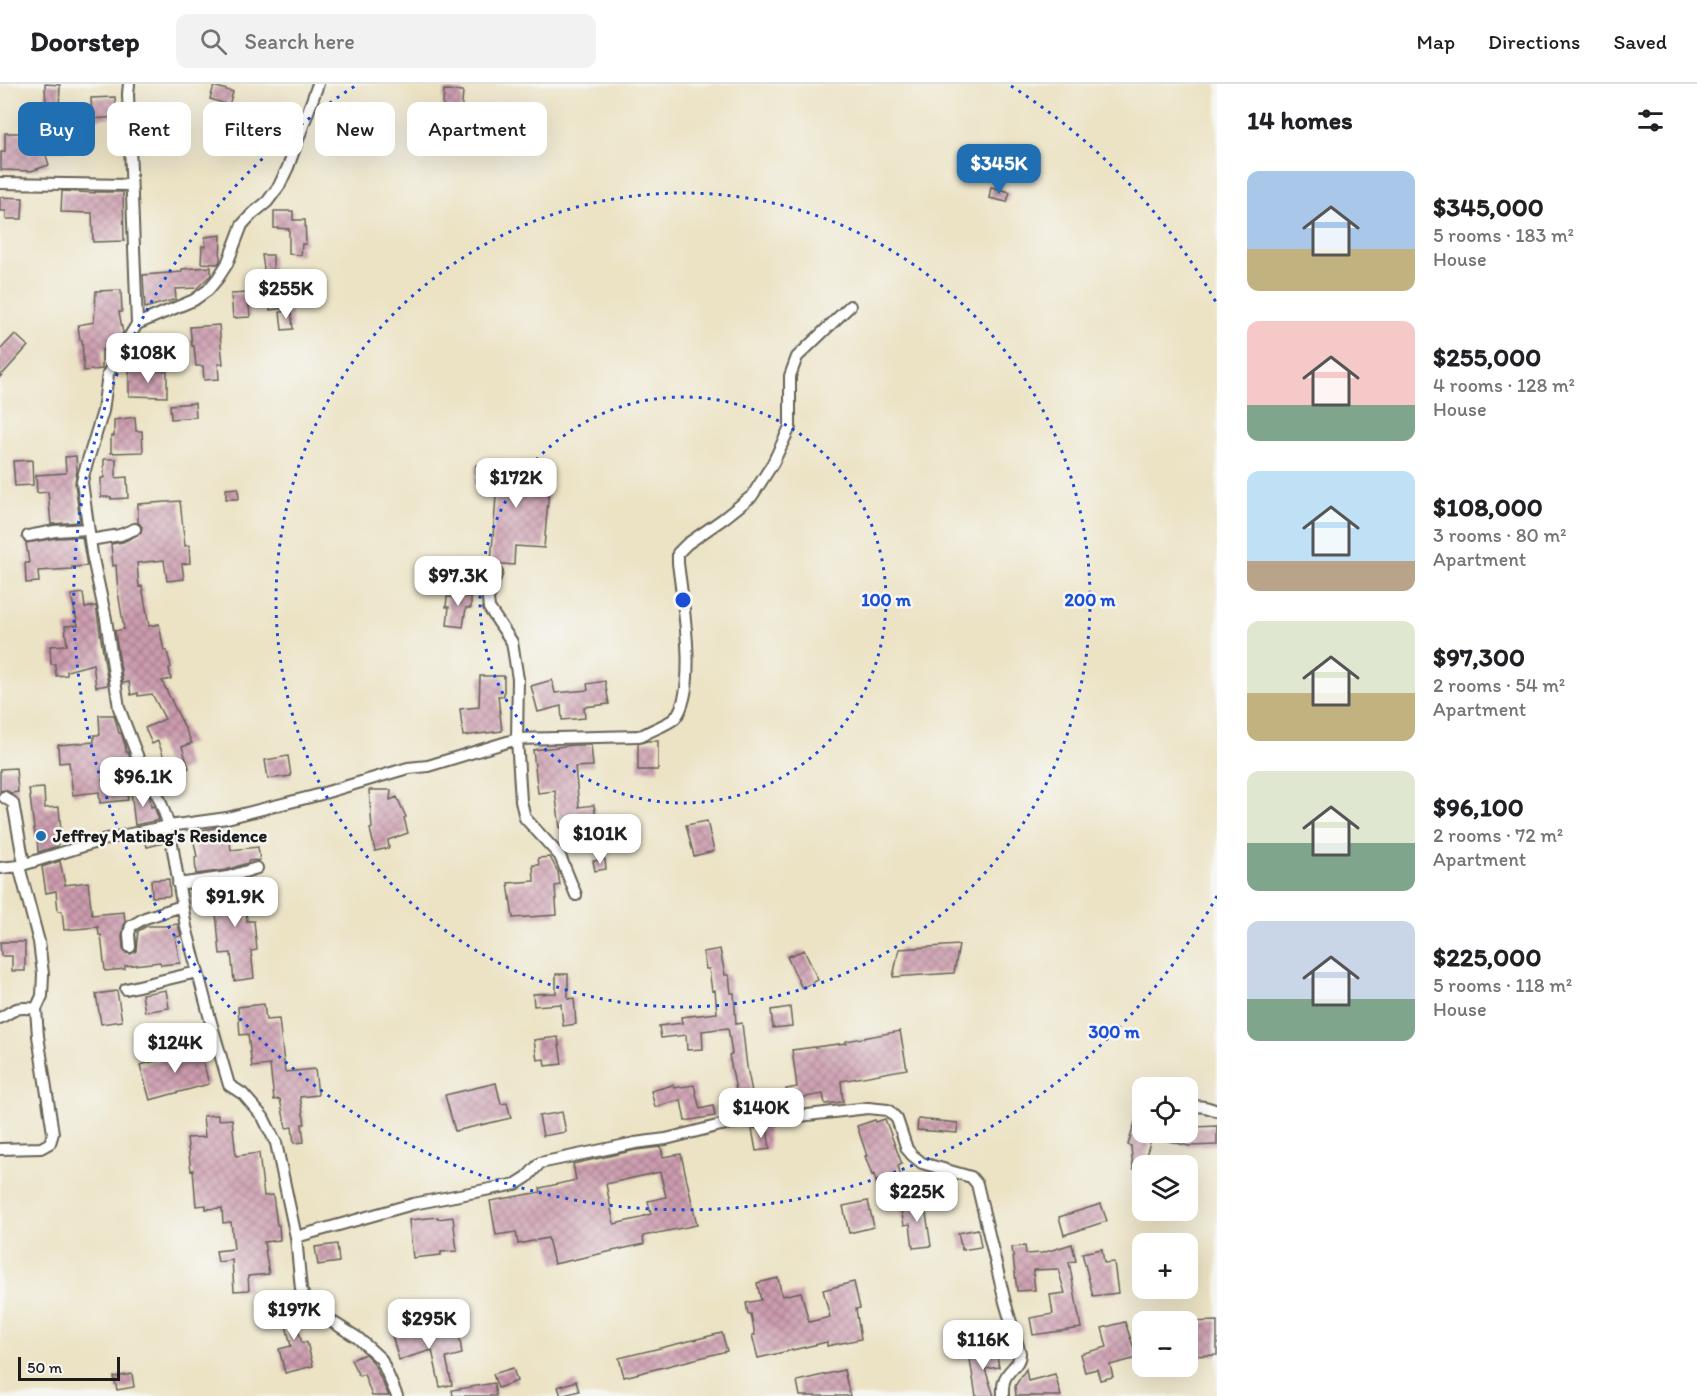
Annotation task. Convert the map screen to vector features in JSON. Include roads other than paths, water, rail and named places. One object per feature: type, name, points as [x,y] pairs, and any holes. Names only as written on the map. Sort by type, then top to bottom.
[{"type":"street","points":[[129,84],[137,324],[108,374],[103,411],[82,482],[119,708],[169,826],[186,927],[229,1085],[243,1094],[263,1117],[276,1143],[296,1238],[301,1289],[305,1300],[331,1321],[358,1338],[381,1359],[397,1396]]},
{"type":"street","points":[[137,324],[194,300],[208,290],[218,278],[227,264],[242,225],[267,202],[279,186],[318,84]]},
{"type":"street","points":[[0,183],[131,185]]},
{"type":"street","points":[[0,868],[21,865],[106,839],[169,826],[226,818],[314,796],[408,768],[428,766],[517,739],[643,735],[674,719],[684,704],[687,682],[687,634],[678,553],[752,496],[773,463],[790,427],[790,376],[797,357],[850,306]]},
{"type":"street","points":[[28,536],[55,531],[89,535],[120,535],[135,529]]},
{"type":"street","points":[[497,572],[488,598],[489,608],[512,642],[518,679],[517,739],[521,801],[525,818],[560,856],[576,895]]},
{"type":"street","points":[[0,1149],[41,1148],[50,1143],[53,1133],[36,1010],[42,996],[39,942],[21,865],[13,803],[4,797]]},
{"type":"street","points":[[178,884],[228,877],[257,868]]},
{"type":"street","points":[[130,947],[131,926],[145,918],[182,906]]},
{"type":"street","points":[[126,989],[197,972]]},
{"type":"street","points":[[0,1018],[22,1006],[36,1010]]},
{"type":"street","points":[[1198,1106],[1217,1111]]},
{"type":"street","points":[[296,1238],[413,1204],[516,1184],[540,1163],[558,1158],[738,1122],[868,1108],[888,1110],[897,1119],[907,1149],[912,1155],[922,1163],[971,1177],[977,1184],[1005,1302],[1020,1353],[1020,1359],[1003,1383],[1003,1396]]},
{"type":"place","name":"Jeffrey Matibag's Residence","points":[[41,836]]}]
